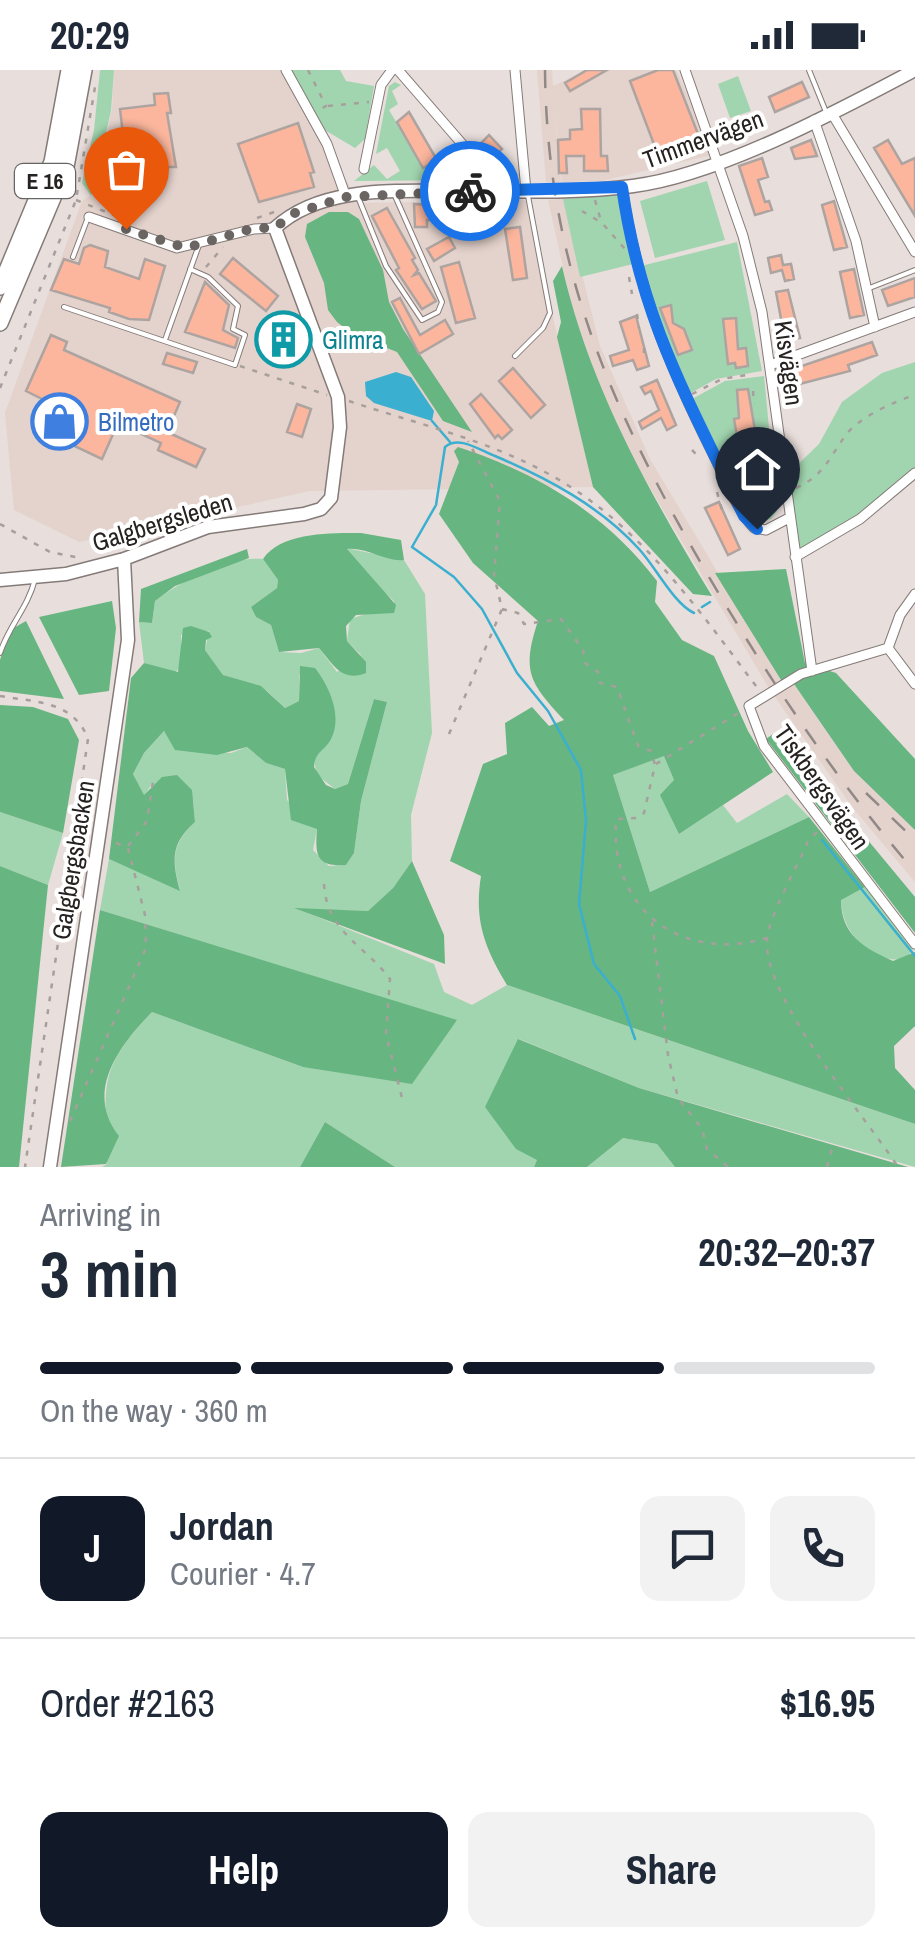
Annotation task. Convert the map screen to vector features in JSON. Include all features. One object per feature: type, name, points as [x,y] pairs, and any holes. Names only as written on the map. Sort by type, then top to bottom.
[{"type":"highway","name":"E 16","points":[[0,286],[52,162],[69,70]]},
{"type":"highway","name":"E 16","points":[[0,323],[66,166],[84,70]]},
{"type":"street","points":[[286,70],[352,196]]},
{"type":"street","points":[[364,170],[384,78],[395,70],[482,168],[488,191]]},
{"type":"street","points":[[515,70],[526,191]]},
{"type":"street","name":"Kisvägen","points":[[685,70],[753,274],[770,365],[812,670]]},
{"type":"street","name":"Timmervägen","points":[[88,216],[168,246],[199,245],[254,228],[275,228],[292,214],[352,196],[394,191],[589,190],[652,182],[718,160],[824,116],[914,70]]},
{"type":"street","points":[[824,116],[915,252]]},
{"type":"street","points":[[824,116],[875,327]]},
{"type":"street","points":[[622,187],[635,258],[655,332],[685,398],[750,524],[766,530],[789,518]]},
{"type":"street","points":[[275,228],[332,398]]},
{"type":"street","points":[[770,365],[915,312]]},
{"type":"street","name":"Galgbergsleden","points":[[0,580],[35,579],[124,559],[208,527],[321,509],[331,496],[340,426],[332,398]]},
{"type":"street","points":[[795,557],[860,518],[915,474]]},
{"type":"street","name":"Galgbergsbacken","points":[[50,1167],[128,640],[124,559]]},
{"type":"street","points":[[915,594],[900,615],[888,648],[915,684]]},
{"type":"street","name":"Tiskbergsvägen","points":[[888,648],[812,670],[762,695],[749,706],[764,746],[915,944]]},
{"type":"lane","points":[[808,70],[824,116]]},
{"type":"lane","points":[[352,196],[386,266],[422,320],[438,312],[442,302],[394,191]]},
{"type":"lane","points":[[516,356],[543,328],[550,312],[526,191]]},
{"type":"lane","points":[[73,257],[88,216]]},
{"type":"lane","points":[[165,341],[199,245]]},
{"type":"lane","points":[[64,306],[235,365],[244,335],[232,329],[238,306],[208,277],[191,268]]},
{"type":"lane","points":[[867,289],[915,270]]},
{"type":"lane","points":[[0,654],[6,633],[26,608],[35,579]]},
{"type":"path","points":[[0,388],[76,200],[97,70]]},
{"type":"path","points":[[308,70],[326,106]]},
{"type":"path","points":[[311,115],[326,106],[378,102]]},
{"type":"path","points":[[589,190],[602,223]]},
{"type":"path","points":[[76,200],[124,219]]},
{"type":"path","points":[[582,210],[602,223],[635,258]]},
{"type":"path","points":[[246,222],[278,211]]},
{"type":"path","points":[[191,268],[206,266],[224,246]]},
{"type":"path","points":[[629,277],[632,294]]},
{"type":"path","points":[[637,314],[639,328]]},
{"type":"path","points":[[235,365],[467,440],[545,472],[614,519],[668,570],[762,695]]},
{"type":"path","points":[[685,398],[722,379],[747,375]]},
{"type":"path","points":[[326,387],[332,398]]},
{"type":"path","points":[[753,391],[754,404]]},
{"type":"path","points":[[786,492],[814,480],[830,466],[847,433],[896,401],[915,394]]},
{"type":"path","points":[[448,734],[502,609],[494,575],[500,501],[467,440]]},
{"type":"path","points":[[692,450],[700,458]]},
{"type":"path","points":[[718,492],[722,510]]},
{"type":"path","points":[[0,524],[50,552],[89,558]]},
{"type":"path","points":[[502,609],[518,613],[524,624],[561,619],[583,650],[586,664],[598,672],[600,683],[617,686],[629,715],[630,734],[638,746],[651,751],[655,765],[644,813],[638,818],[616,819],[615,832],[621,880],[652,920],[708,946],[767,938]]},
{"type":"path","points":[[0,696],[66,710],[80,722],[88,739],[26,1167]]},
{"type":"path","points":[[655,765],[749,706]]},
{"type":"path","points":[[128,848],[148,821],[154,775]]},
{"type":"path","points":[[823,826],[808,841],[767,938],[770,968],[789,1001],[789,1014],[816,1047],[828,1076],[863,1114],[898,1167]]},
{"type":"path","points":[[100,836],[128,848]]},
{"type":"path","points":[[70,1121],[146,948],[145,916],[128,848]]},
{"type":"path","points":[[324,884],[330,914],[342,934],[390,979],[386,1034],[402,1098]]},
{"type":"path","points":[[652,920],[668,1056],[678,1098],[702,1129],[707,1148],[728,1167]]},
{"type":"path","points":[[826,1167],[832,1149]]},
{"type":"shaded area","points":[[114,70],[285,70],[359,203],[525,200],[593,487],[310,491],[79,542],[14,510],[5,413],[82,201],[92,195],[112,110]]},
{"type":"shaded area","points":[[537,70],[552,70],[553,86],[587,70],[676,70],[716,154],[601,181],[562,182],[553,99],[561,182],[546,182]]},
{"type":"shaded area","points":[[563,199],[600,346],[650,459],[786,687],[793,683],[854,771],[915,830],[915,882],[853,808],[770,690],[637,466],[600,388],[572,307],[548,200]]},
{"type":"green space","points":[[100,70],[114,70],[111,111],[91,196],[82,183],[94,130]]},
{"type":"green space","points":[[290,70],[340,70],[346,81],[374,86],[365,139],[355,148],[323,129]]},
{"type":"green space","points":[[738,76],[751,111],[730,118],[718,84]]},
{"type":"green space","points":[[395,82],[401,85],[392,91],[398,104],[389,110],[423,167],[432,163],[442,180],[463,168],[457,152],[477,172],[476,180],[354,181],[374,165],[387,179],[400,171],[387,148],[376,154],[389,86]]},
{"type":"green space","points":[[707,181],[725,240],[655,258],[640,201]]},
{"type":"green space","points":[[620,195],[633,264],[580,277],[563,199]]},
{"type":"green space","points":[[329,212],[348,212],[359,219],[383,270],[389,302],[403,329],[472,432],[443,421],[397,352],[354,335],[328,310],[324,283],[305,237],[307,224]]},
{"type":"green space","points":[[737,242],[762,371],[716,379],[689,394],[661,333],[641,266]]},
{"type":"green space","points":[[562,266],[605,396],[644,478],[712,596],[693,594],[593,487],[557,337],[561,322],[553,281]]},
{"type":"green space","points":[[915,362],[915,473],[879,503],[800,549],[781,481],[819,444],[842,402],[882,373]]},
{"type":"green space","points":[[764,376],[777,511],[771,519],[757,521],[751,517],[692,399],[725,381]]},
{"type":"green space","points":[[458,447],[543,483],[616,535],[657,581],[655,602],[682,640],[714,656],[748,731],[773,772],[679,834],[660,795],[674,780],[664,756],[613,775],[650,892],[809,817],[865,887],[841,900],[845,922],[856,939],[893,961],[915,952],[915,1026],[894,1046],[895,1068],[915,1090],[915,1124],[507,985],[483,933],[479,906],[481,876],[450,861],[483,764],[507,754],[505,723],[532,707],[549,726],[564,720],[532,676],[530,653],[538,621],[473,563],[439,514],[459,462],[454,451]]},
{"type":"green space","points":[[361,533],[401,540],[404,560],[347,549],[396,605],[394,613],[356,615],[346,626],[347,641],[366,662],[366,673],[344,674],[319,648],[279,652],[271,625],[256,617],[251,607],[277,588],[278,580],[263,559],[271,550],[294,539]]},
{"type":"green space","points":[[346,548],[404,560],[425,594],[432,733],[411,815],[412,861],[393,888],[368,911],[298,909],[434,964],[444,992],[472,1005],[507,985],[915,1124],[915,1167],[639,1088],[519,1039],[537,1161],[534,1167],[395,1167],[325,1122],[300,1167],[102,1167],[107,1164],[106,1097],[112,1066],[152,1012],[303,1067],[457,1021],[100,910],[109,859],[180,890],[176,853],[181,838],[195,822],[193,799],[152,784],[144,796],[133,774],[144,753],[164,731],[176,750],[231,753],[247,747],[266,763],[285,769],[287,800],[317,829],[313,850],[329,866],[346,865],[354,853],[361,801],[387,702],[374,699],[348,784],[335,789],[317,775],[314,761],[333,727],[331,699],[299,674],[299,701],[285,708],[267,691],[223,675],[205,650],[209,631],[181,635],[181,666],[174,674],[144,663],[139,622],[152,623],[155,601],[192,578],[236,561],[263,559],[278,580],[277,588],[251,607],[256,617],[271,625],[279,652],[301,653],[319,648],[337,672],[361,655],[347,641],[350,619],[369,613],[393,613],[394,601],[366,576]]},
{"type":"green space","points":[[247,549],[249,558],[175,586],[155,601],[152,623],[139,622],[141,589]]},
{"type":"green space","points":[[786,569],[805,663],[836,673],[915,759],[915,830],[854,771],[794,684],[786,688],[715,573]]},
{"type":"green space","points":[[112,601],[116,628],[109,691],[79,695],[39,617]]},
{"type":"green space","points":[[26,621],[64,699],[0,691],[0,660],[10,630]]},
{"type":"green space","points":[[191,626],[209,632],[212,637],[206,640],[205,650],[223,675],[261,686],[285,708],[299,701],[300,666],[315,668],[329,692],[336,721],[331,739],[314,767],[326,785],[335,789],[348,784],[374,699],[387,702],[361,801],[354,853],[346,865],[323,861],[317,852],[317,829],[291,820],[285,769],[266,763],[247,747],[217,755],[175,750],[164,731],[144,753],[133,774],[144,795],[162,777],[177,775],[192,790],[195,822],[181,838],[175,854],[180,891],[109,859],[131,678],[144,663],[178,672],[183,628]]},
{"type":"green space","points":[[0,705],[33,707],[68,719],[79,740],[63,833],[0,812]]},
{"type":"green space","points":[[773,734],[813,774],[915,897],[915,933],[766,739]]},
{"type":"green space","points":[[664,755],[674,780],[679,834],[723,805],[737,823],[787,794],[809,817],[650,892],[613,775]]},
{"type":"green space","points":[[0,812],[63,833],[48,885],[0,866]]},
{"type":"green space","points":[[412,861],[444,935],[445,964],[294,908],[368,911],[393,888]]},
{"type":"green space","points":[[0,866],[48,885],[19,1167],[0,1167]]},
{"type":"green space","points":[[865,887],[913,950],[905,959],[881,957],[852,934],[841,899]]},
{"type":"green space","points":[[100,910],[457,1020],[412,1084],[303,1067],[152,1012],[118,1055],[105,1086],[109,1119],[119,1136],[106,1164],[61,1167]]},
{"type":"green space","points":[[518,1039],[639,1088],[908,1167],[675,1167],[657,1144],[623,1138],[587,1167],[534,1167],[537,1160],[516,1149],[485,1107]]},
{"type":"green space","points":[[325,1122],[395,1167],[300,1167]]},
{"type":"green space","points":[[623,1138],[657,1144],[675,1167],[587,1167]]},
{"type":"water","points":[[396,372],[411,377],[434,411],[432,421],[374,403],[366,396],[365,382]]},
{"type":"building","points":[[587,70],[607,70],[570,91],[565,83]]},
{"type":"building","points":[[658,70],[673,70],[700,139],[658,155],[630,81]]},
{"type":"building","points":[[802,82],[809,97],[775,112],[769,97]]},
{"type":"building","points":[[168,93],[171,113],[167,113],[176,167],[136,167],[140,205],[115,207],[110,154],[125,152],[120,109],[155,105],[154,94]]},
{"type":"building","points":[[581,109],[600,109],[601,156],[607,156],[608,171],[584,171],[584,156],[566,156],[567,173],[559,173],[558,140],[570,139],[570,130],[582,129]]},
{"type":"building","points":[[409,112],[437,160],[423,168],[397,122]]},
{"type":"building","points":[[298,123],[314,172],[310,173],[314,187],[259,202],[238,144]]},
{"type":"building","points":[[489,135],[502,149],[489,161],[477,147]]},
{"type":"building","points":[[811,140],[817,156],[795,159],[791,148]]},
{"type":"building","points":[[888,140],[902,164],[915,158],[915,216],[874,148]]},
{"type":"building","points":[[455,154],[463,168],[441,180],[434,166]]},
{"type":"building","points":[[762,158],[768,177],[758,180],[772,210],[755,215],[739,166]]},
{"type":"building","points":[[834,201],[847,247],[834,250],[822,205]]},
{"type":"building","points":[[414,204],[452,206],[452,220],[427,220],[427,227],[415,227]]},
{"type":"building","points":[[387,208],[415,258],[412,260],[418,270],[414,275],[419,273],[436,301],[422,309],[396,270],[399,268],[372,216]]},
{"type":"building","points":[[520,227],[527,278],[513,280],[505,229]]},
{"type":"building","points":[[449,237],[455,248],[434,261],[427,249]]},
{"type":"building","points":[[90,245],[108,251],[105,267],[139,279],[145,259],[165,266],[149,320],[129,319],[109,312],[110,308],[51,290],[64,259],[79,264],[84,248]]},
{"type":"building","points":[[781,255],[783,265],[791,264],[794,279],[785,281],[782,270],[771,273],[768,258]]},
{"type":"building","points":[[233,258],[278,296],[266,311],[220,274]]},
{"type":"building","points":[[459,262],[475,318],[456,323],[441,267]]},
{"type":"building","points":[[854,269],[864,315],[850,318],[840,272]]},
{"type":"building","points":[[915,278],[915,297],[888,306],[882,290]]},
{"type":"building","points":[[205,282],[229,305],[223,330],[238,338],[235,348],[185,332]]},
{"type":"building","points":[[788,290],[800,338],[785,340],[776,292]]},
{"type":"building","points":[[400,298],[420,335],[445,320],[453,334],[419,354],[392,302]]},
{"type":"building","points":[[671,305],[673,323],[684,329],[692,350],[678,355],[660,308]]},
{"type":"building","points":[[636,316],[649,366],[637,370],[633,360],[613,366],[610,356],[629,350],[620,322]]},
{"type":"building","points":[[736,318],[738,349],[746,348],[748,366],[736,368],[735,363],[728,364],[723,319]]},
{"type":"building","points":[[51,335],[67,342],[64,350],[180,402],[167,432],[205,449],[196,467],[158,450],[161,443],[118,423],[102,459],[70,444],[73,437],[33,419],[42,399],[26,391]]},
{"type":"building","points":[[872,342],[877,355],[848,365],[850,371],[792,386],[787,371]]},
{"type":"building","points":[[167,353],[197,362],[193,373],[163,364]]},
{"type":"building","points":[[513,368],[545,405],[531,418],[499,381]]},
{"type":"building","points":[[657,380],[676,425],[667,430],[661,418],[642,429],[639,422],[659,410],[651,391],[645,394],[641,387]]},
{"type":"building","points":[[748,389],[761,466],[747,467],[744,435],[737,436],[734,419],[739,418],[737,390]]},
{"type":"building","points":[[481,394],[512,430],[502,439],[498,435],[495,438],[470,404]]},
{"type":"building","points":[[297,404],[311,409],[302,437],[287,432]]},
{"type":"building","points":[[752,482],[766,482],[766,491],[774,491],[775,502],[753,503]]},
{"type":"building","points":[[719,502],[740,549],[728,555],[705,508]]},
{"type":"waterway","points":[[432,421],[450,442]]},
{"type":"waterway","points":[[635,1039],[620,996],[594,964],[579,904],[586,821],[581,770],[548,711],[517,673],[482,609],[454,577],[412,547],[436,505],[445,447],[456,442],[476,447],[590,506],[639,549],[672,593],[694,613]]},
{"type":"waterway","points":[[702,607],[710,602]]},
{"type":"waterway","points":[[822,840],[915,956]]},
{"type":"railway","points":[[545,70],[549,144],[559,214],[594,344],[620,406],[682,530],[764,666],[836,772],[915,872]]},
{"type":"railway","points":[[866,793],[915,840]]},
{"type":"way so far","points":[[126,229],[168,246],[186,248],[254,228],[275,228],[292,214],[346,197],[371,192],[470,191]]},
{"type":"place","name":"Glimra","points":[[283,340]]},
{"type":"place","name":"Bilmetro","points":[[59,422]]},
{"type":"route","points":[[470,191],[554,192],[622,187],[631,243],[659,342],[744,516],[757,529]]}]
